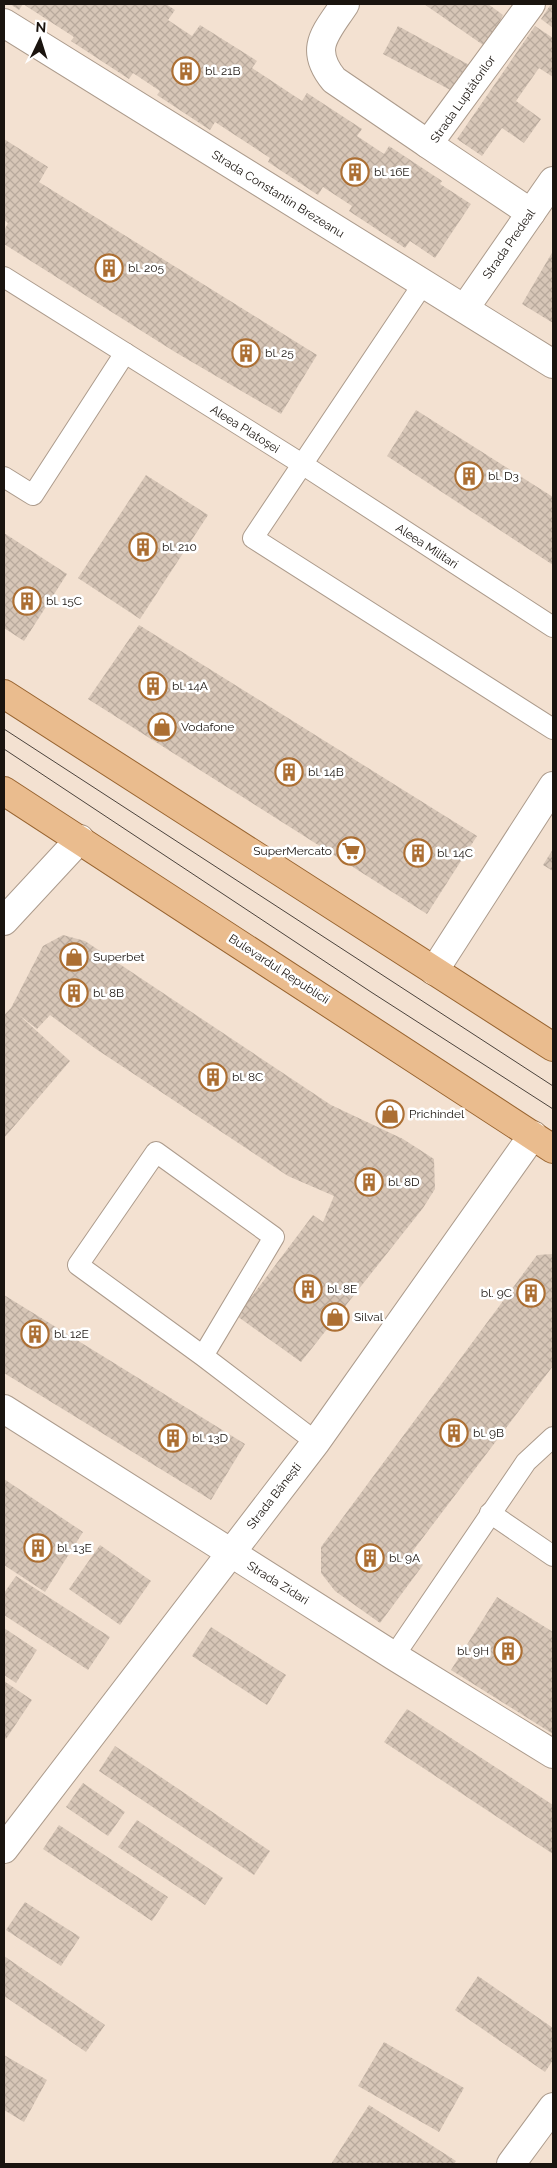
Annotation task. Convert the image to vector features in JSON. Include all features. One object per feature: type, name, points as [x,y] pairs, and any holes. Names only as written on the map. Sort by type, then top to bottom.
[{"type":"main road","points":[[4,694],[553,1048]]},
{"type":"main road","name":"Bulevardul Republicii","points":[[4,791],[543,1142]]},
{"type":"street","points":[[345,4],[321,44],[320,58],[324,68],[334,80],[428,144]]},
{"type":"street","name":"Strada Luptătorilor","points":[[531,4],[428,144],[531,213]]},
{"type":"street","name":"Strada Constantin Brezeanu","points":[[4,22],[553,364]]},
{"type":"street","name":"Strada Predeal","points":[[465,308],[553,181]]},
{"type":"street","points":[[434,971],[553,786]]},
{"type":"street","points":[[4,921],[80,839]]},
{"type":"street","name":"Strada Bănești","points":[[4,1849],[543,1142]]},
{"type":"street","name":"Strada Zidari","points":[[4,1409],[230,1553],[553,1754]]},
{"type":"street","points":[[511,2164],[553,2106]]},
{"type":"lane","name":"Aleea Platoșei","points":[[4,277],[302,464]]},
{"type":"lane","points":[[423,284],[253,538],[553,728]]},
{"type":"lane","points":[[4,477],[34,495],[125,353]]},
{"type":"lane","name":"Aleea Militari","points":[[302,464],[553,627]]},
{"type":"lane","points":[[203,1356],[274,1237],[156,1152],[78,1265],[203,1356],[316,1442]]},
{"type":"lane","points":[[394,1656],[526,1462],[553,1438]]},
{"type":"lane","points":[[490,1513],[553,1556]]},
{"type":"building","points":[[10,4],[23,4],[19,10]]},
{"type":"building","points":[[23,4],[166,4],[175,10],[168,20],[192,36],[200,25],[257,61],[252,68],[302,101],[307,93],[362,129],[357,136],[384,154],[389,146],[442,181],[440,184],[471,204],[435,258],[410,241],[405,248],[349,211],[352,206],[323,187],[318,195],[268,162],[270,158],[215,122],[210,130],[157,95],[160,91],[133,73],[129,79],[71,41],[74,37]]},
{"type":"building","points":[[424,4],[488,4],[503,15],[486,47]]},
{"type":"building","points":[[551,4],[553,4],[553,28],[541,19]]},
{"type":"building","points":[[398,26],[471,66],[456,93],[383,54]]},
{"type":"building","points":[[535,26],[553,38],[553,77],[539,68],[516,101],[541,119],[524,143],[502,128],[482,156],[457,139]]},
{"type":"building","name":"bl. 205","points":[[4,139],[48,167],[39,182],[317,355],[281,414],[175,352],[4,244],[4,231],[8,223],[4,220]]},
{"type":"building","points":[[553,251],[553,323],[522,304]]},
{"type":"building","name":"bl. D3","points":[[416,410],[553,497],[553,565],[387,456]]},
{"type":"building","name":"bl. 210","points":[[146,475],[208,515],[140,619],[78,578]]},
{"type":"building","name":"bl. 15C","points":[[4,533],[67,574],[24,641],[4,628]]},
{"type":"building","points":[[139,625],[477,836],[427,914],[88,699]]},
{"type":"building","points":[[553,849],[553,871],[543,865]]},
{"type":"building","points":[[63,935],[85,941],[331,1105],[403,1139],[434,1159],[435,1189],[423,1208],[301,1362],[237,1316],[313,1215],[323,1222],[334,1196],[288,1176],[96,1049],[50,1015],[37,1029],[19,1015],[70,1061],[4,1138],[4,1015],[11,1008],[43,946]]},
{"type":"building","points":[[553,1254],[553,1366],[412,1552],[423,1565],[380,1623],[335,1591],[321,1573],[321,1547],[537,1255]]},
{"type":"building","points":[[4,1295],[245,1444],[211,1500],[4,1373]]},
{"type":"building","name":"bl. 13E","points":[[4,1479],[83,1532],[45,1592],[4,1565]]},
{"type":"building","points":[[100,1545],[151,1581],[120,1625],[69,1589]]},
{"type":"building","points":[[16,1576],[110,1637],[88,1670],[4,1615],[4,1593]]},
{"type":"building","name":"bl. 9H","points":[[497,1597],[553,1632],[553,1734],[451,1670]]},
{"type":"building","points":[[211,1627],[286,1675],[267,1705],[192,1656]]},
{"type":"building","points":[[4,1628],[37,1650],[16,1683],[4,1675]]},
{"type":"building","points":[[4,1681],[32,1700],[6,1739],[4,1737]]},
{"type":"building","points":[[407,1709],[553,1805],[553,1854],[384,1742]]},
{"type":"building","points":[[115,1746],[270,1851],[254,1875],[99,1771]]},
{"type":"building","points":[[83,1783],[125,1812],[108,1836],[66,1807]]},
{"type":"building","points":[[137,1820],[223,1878],[205,1905],[118,1847]]},
{"type":"building","points":[[59,1825],[168,1897],[152,1921],[43,1849]]},
{"type":"building","points":[[25,1902],[80,1937],[61,1966],[6,1930]]},
{"type":"building","points":[[4,1956],[105,2025],[86,2052],[4,1996]]},
{"type":"building","points":[[478,1976],[553,2028],[553,2060],[545,2072],[455,2010]]},
{"type":"building","points":[[384,2042],[464,2088],[439,2132],[358,2086]]},
{"type":"building","points":[[4,2055],[47,2080],[24,2122],[4,2110]]},
{"type":"building","points":[[369,2105],[456,2161],[454,2164],[331,2164]]},
{"type":"tram line","points":[[4,729],[553,1086]]},
{"type":"tram line","points":[[4,749],[371,992],[553,1109]]},
{"type":"place","name":"bl. 21B","points":[[186,71]]},
{"type":"place","name":"bl. 16E","points":[[355,172]]},
{"type":"place","name":"bl. 205","points":[[109,268]]},
{"type":"place","name":"bl. 25","points":[[246,353]]},
{"type":"place","name":"bl. D3","points":[[469,476]]},
{"type":"place","name":"bl. 210","points":[[143,547]]},
{"type":"place","name":"bl. 15C","points":[[27,601]]},
{"type":"place","name":"bl. 14A","points":[[153,686]]},
{"type":"place","name":"Vodafone","points":[[162,727]]},
{"type":"place","name":"bl. 14B","points":[[289,772]]},
{"type":"place","name":"SuperMercato","points":[[351,851]]},
{"type":"place","name":"bl. 14C","points":[[418,853]]},
{"type":"place","name":"Superbet","points":[[74,957]]},
{"type":"place","name":"bl. 8B","points":[[74,993]]},
{"type":"place","name":"bl. 8C","points":[[213,1077]]},
{"type":"place","name":"Prichindel","points":[[390,1114]]},
{"type":"place","name":"bl. 8D","points":[[369,1182]]},
{"type":"place","name":"bl. 8E","points":[[308,1289]]},
{"type":"place","name":"bl. 9C","points":[[531,1293]]},
{"type":"place","name":"Silval","points":[[335,1317]]},
{"type":"place","name":"bl. 12E","points":[[35,1334]]},
{"type":"place","name":"bl. 9B","points":[[454,1433]]},
{"type":"place","name":"bl. 13D","points":[[173,1438]]},
{"type":"place","name":"bl. 13E","points":[[38,1548]]},
{"type":"place","name":"bl. 9A","points":[[370,1558]]},
{"type":"place","name":"bl. 9H","points":[[508,1651]]}]
